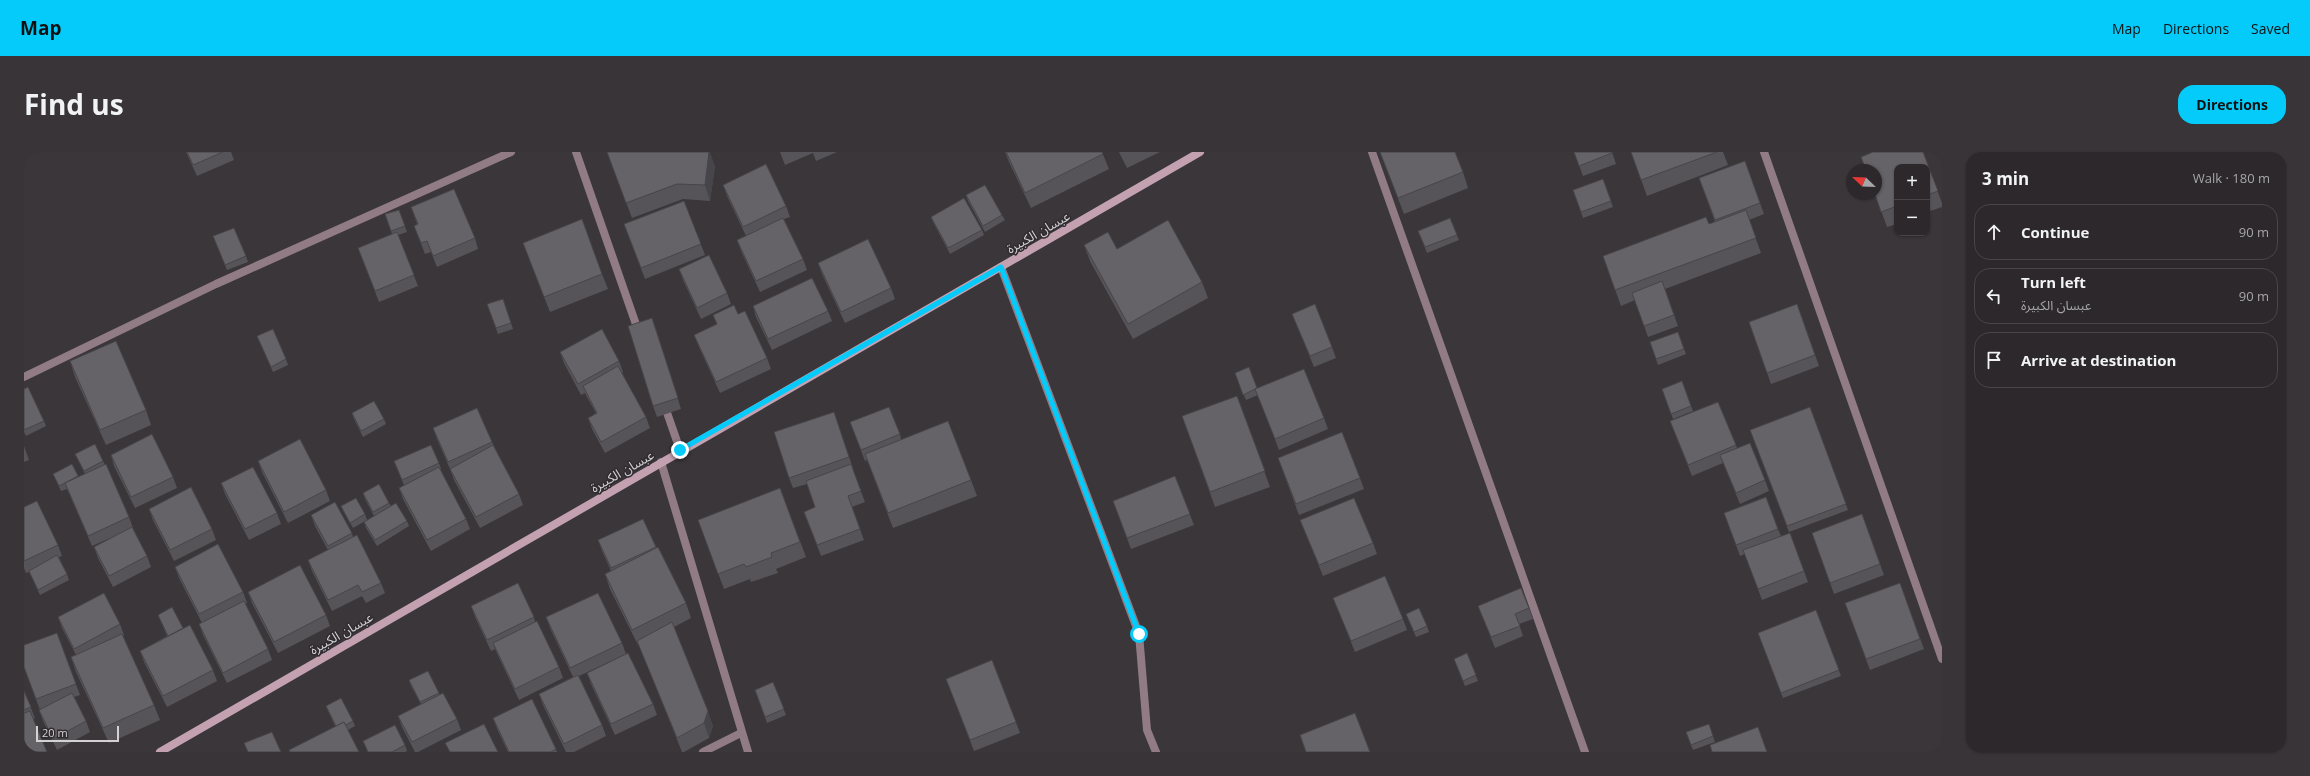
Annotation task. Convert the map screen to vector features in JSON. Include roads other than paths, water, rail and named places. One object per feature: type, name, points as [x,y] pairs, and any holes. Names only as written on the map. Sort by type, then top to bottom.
[{"type":"main road","name":"عبسان الكبيرة","points":[[160,752],[680,450],[1200,152]]},
{"type":"street","points":[[24,377],[216,284],[511,152]]},
{"type":"street","points":[[576,152],[642,338]]},
{"type":"street","points":[[1372,152],[1585,752]]},
{"type":"street","points":[[1764,152],[1942,659]]},
{"type":"street","points":[[1001,267],[1139,634],[1147,730],[1156,752]]},
{"type":"street","points":[[662,398],[680,450]]},
{"type":"street","points":[[661,462],[741,733],[748,752]]},
{"type":"street","points":[[703,752],[741,733]]}]
